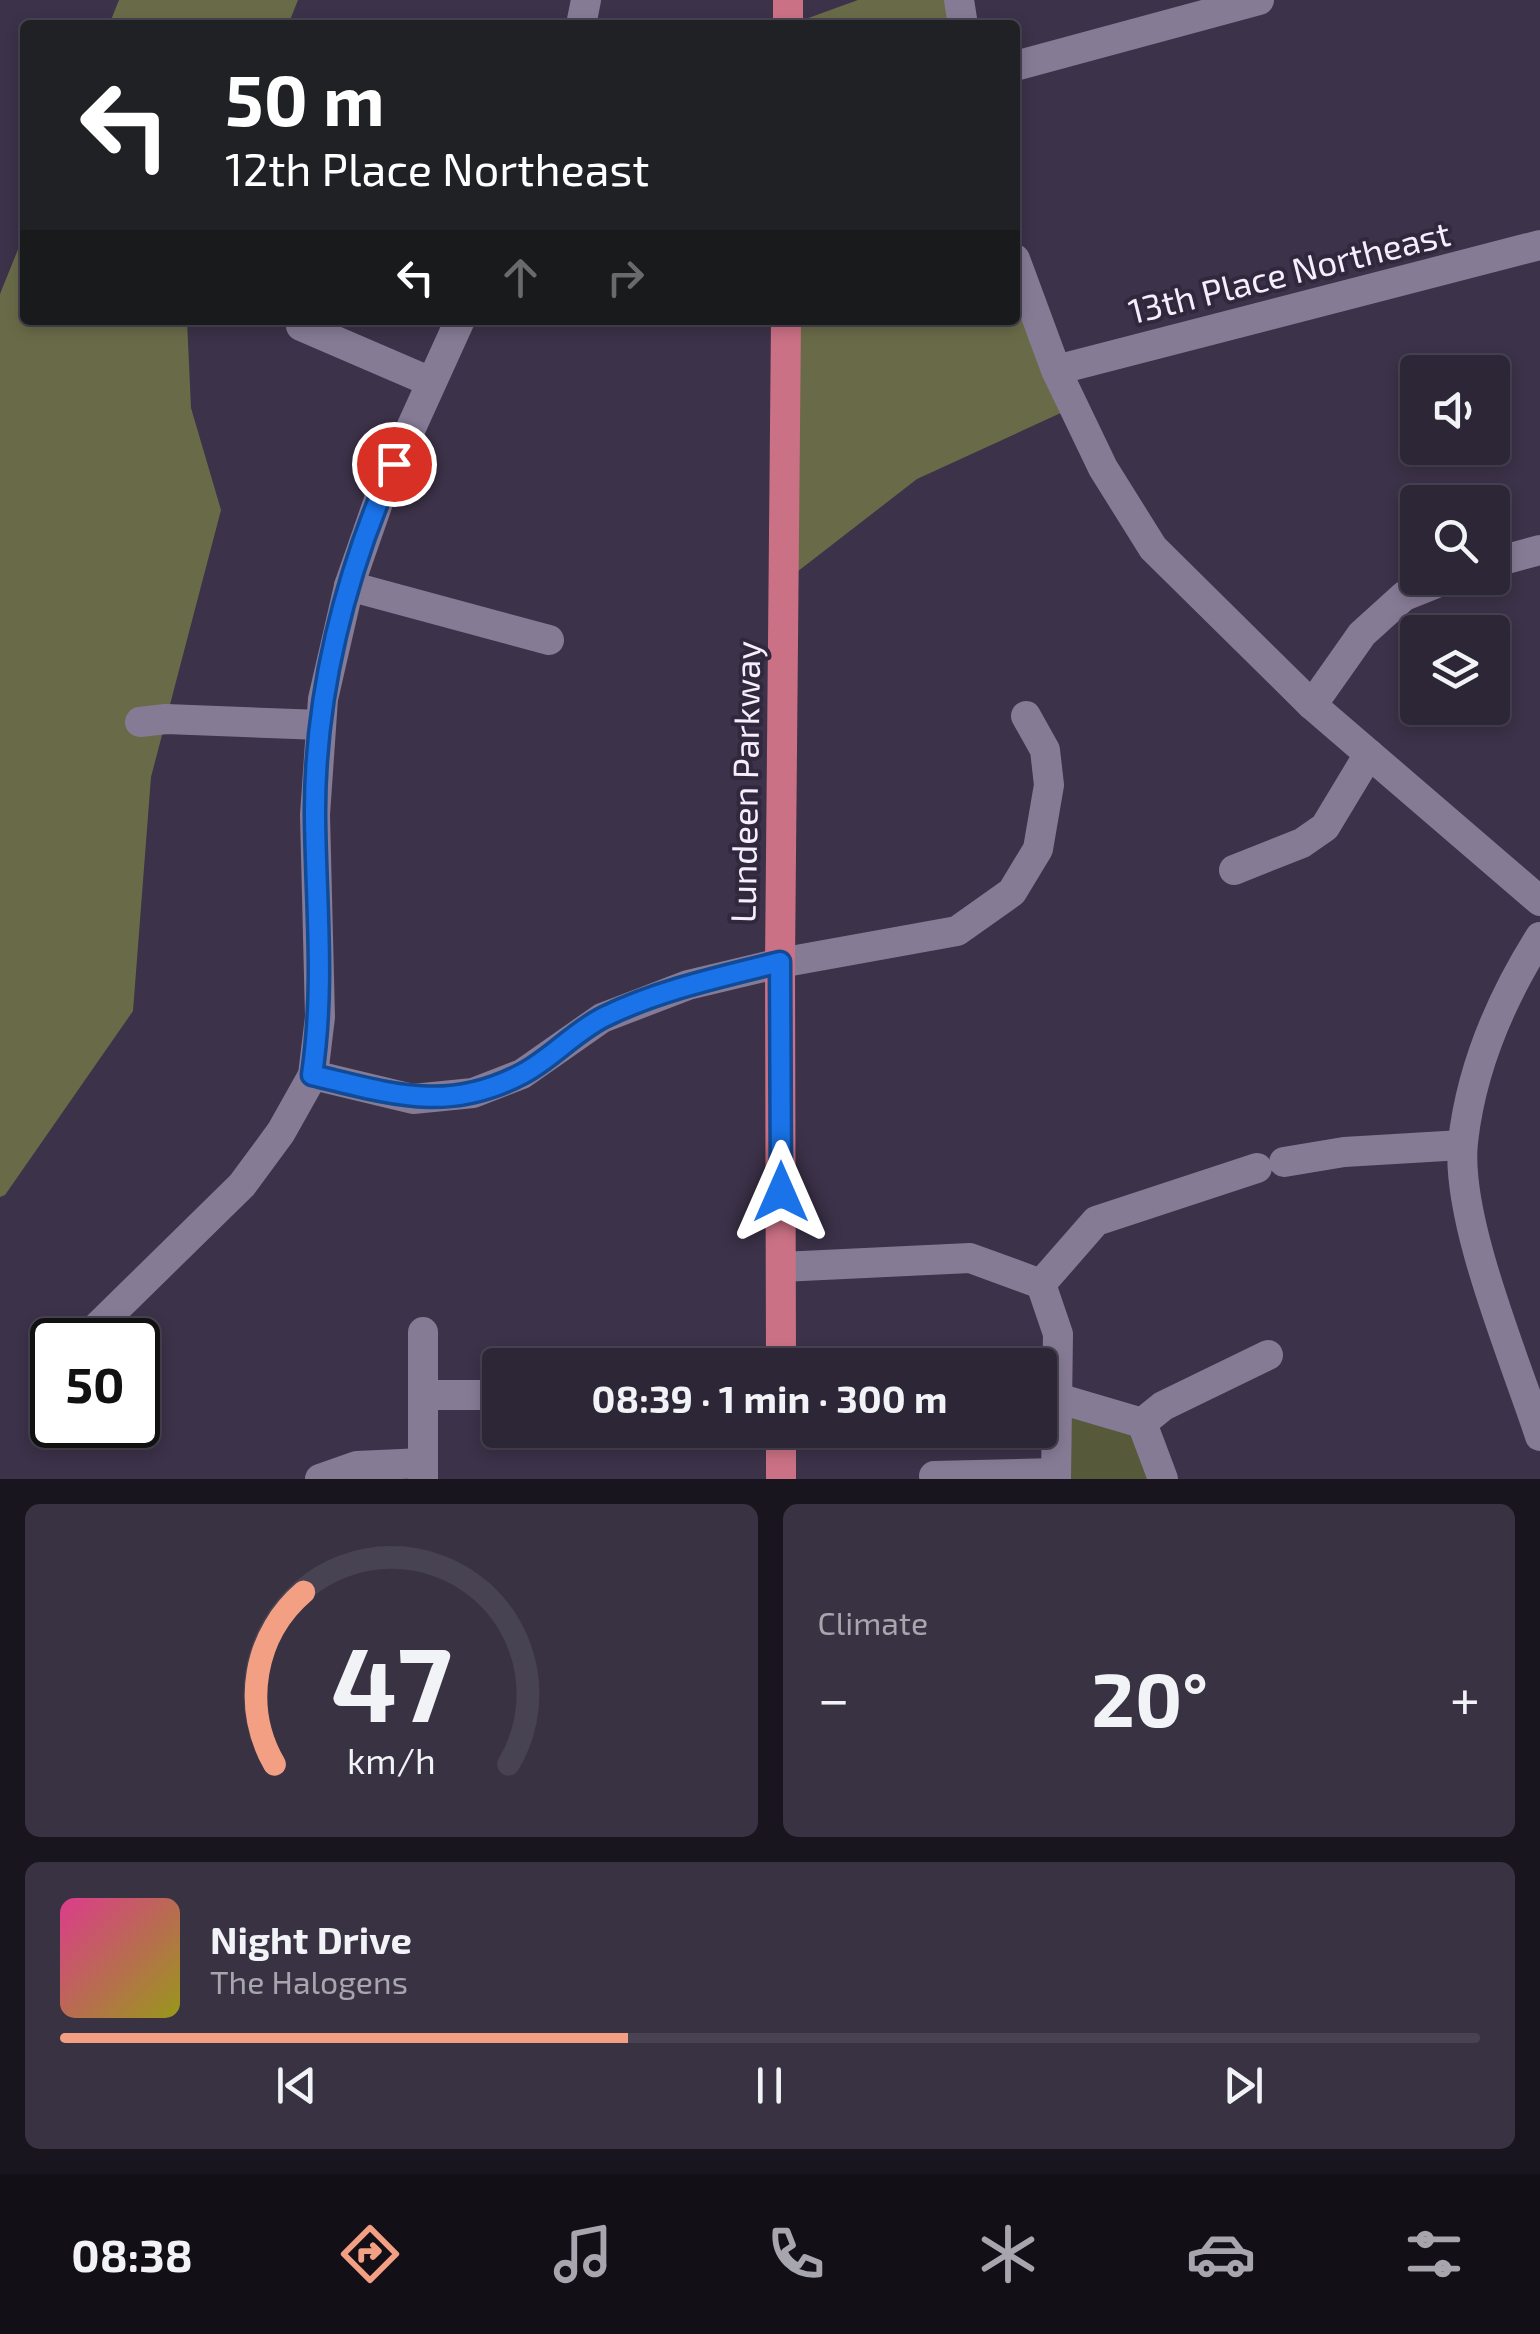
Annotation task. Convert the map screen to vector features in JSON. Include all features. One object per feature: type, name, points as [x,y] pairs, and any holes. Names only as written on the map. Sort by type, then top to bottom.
[{"type":"main road","name":"Lundeen Parkway","points":[[781,1348],[786,325]]},
{"type":"main road","points":[[781,1448],[781,1479]]},
{"type":"street","points":[[1020,65],[1260,0]]},
{"type":"street","name":"13th Place Northeast","points":[[1056,370],[1540,245]]},
{"type":"street","points":[[1020,273],[1056,370],[1104,468],[1153,548],[1312,704],[1540,900]]},
{"type":"street","points":[[106,1318],[242,1184],[280,1132],[312,1075],[320,1017],[315,814],[322,699],[349,586],[381,494],[458,325]]},
{"type":"street","points":[[301,326],[432,382]]},
{"type":"street","points":[[1510,558],[1540,550]]},
{"type":"street","points":[[349,586],[549,640]]},
{"type":"street","points":[[1312,704],[1362,634],[1406,595]]},
{"type":"street","points":[[312,1075],[413,1099],[473,1094],[522,1074],[602,1018],[688,984],[780,962],[958,931],[1012,892],[1038,849],[1050,785],[1045,750],[1026,716]]},
{"type":"street","points":[[140,722],[166,719],[321,726]]},
{"type":"street","points":[[1234,870],[1302,843],[1325,826],[1369,754]]},
{"type":"street","points":[[1540,937],[1518,972],[1479,1060],[1462,1145],[1466,1196],[1479,1252],[1540,1436]]},
{"type":"street","points":[[1041,1284],[1096,1220],[1271,1165],[1344,1152],[1462,1145]]},
{"type":"street","points":[[781,1267],[970,1258],[1041,1284]]},
{"type":"street","points":[[1041,1284],[1058,1334],[1057,1398],[1142,1423]]},
{"type":"street","points":[[320,1479],[357,1466],[422,1471],[423,1332]]},
{"type":"street","points":[[1142,1423],[1162,1406],[1268,1355]]},
{"type":"street","points":[[424,1395],[482,1395]]},
{"type":"street","points":[[1142,1423],[1163,1479]]},
{"type":"street","points":[[934,1476],[1056,1476],[1056,1448]]},
{"type":"green space","points":[[119,0],[298,0],[290,20],[111,20]]},
{"type":"green space","points":[[858,0],[964,0],[966,20],[803,20]]},
{"type":"green space","points":[[20,244],[20,325],[187,325],[191,408],[221,510],[151,777],[133,1011],[0,1197],[0,294]]},
{"type":"green space","points":[[1020,271],[1076,406],[917,479],[784,582],[786,325],[1020,325]]},
{"type":"green space","points":[[1057,1398],[1142,1423],[1163,1479],[1056,1479]]},
{"type":"route","points":[[394,464],[349,586],[322,699],[315,814],[320,1017],[312,1075],[413,1099],[473,1094],[522,1074],[602,1018],[688,984],[780,962],[781,1192]]}]
